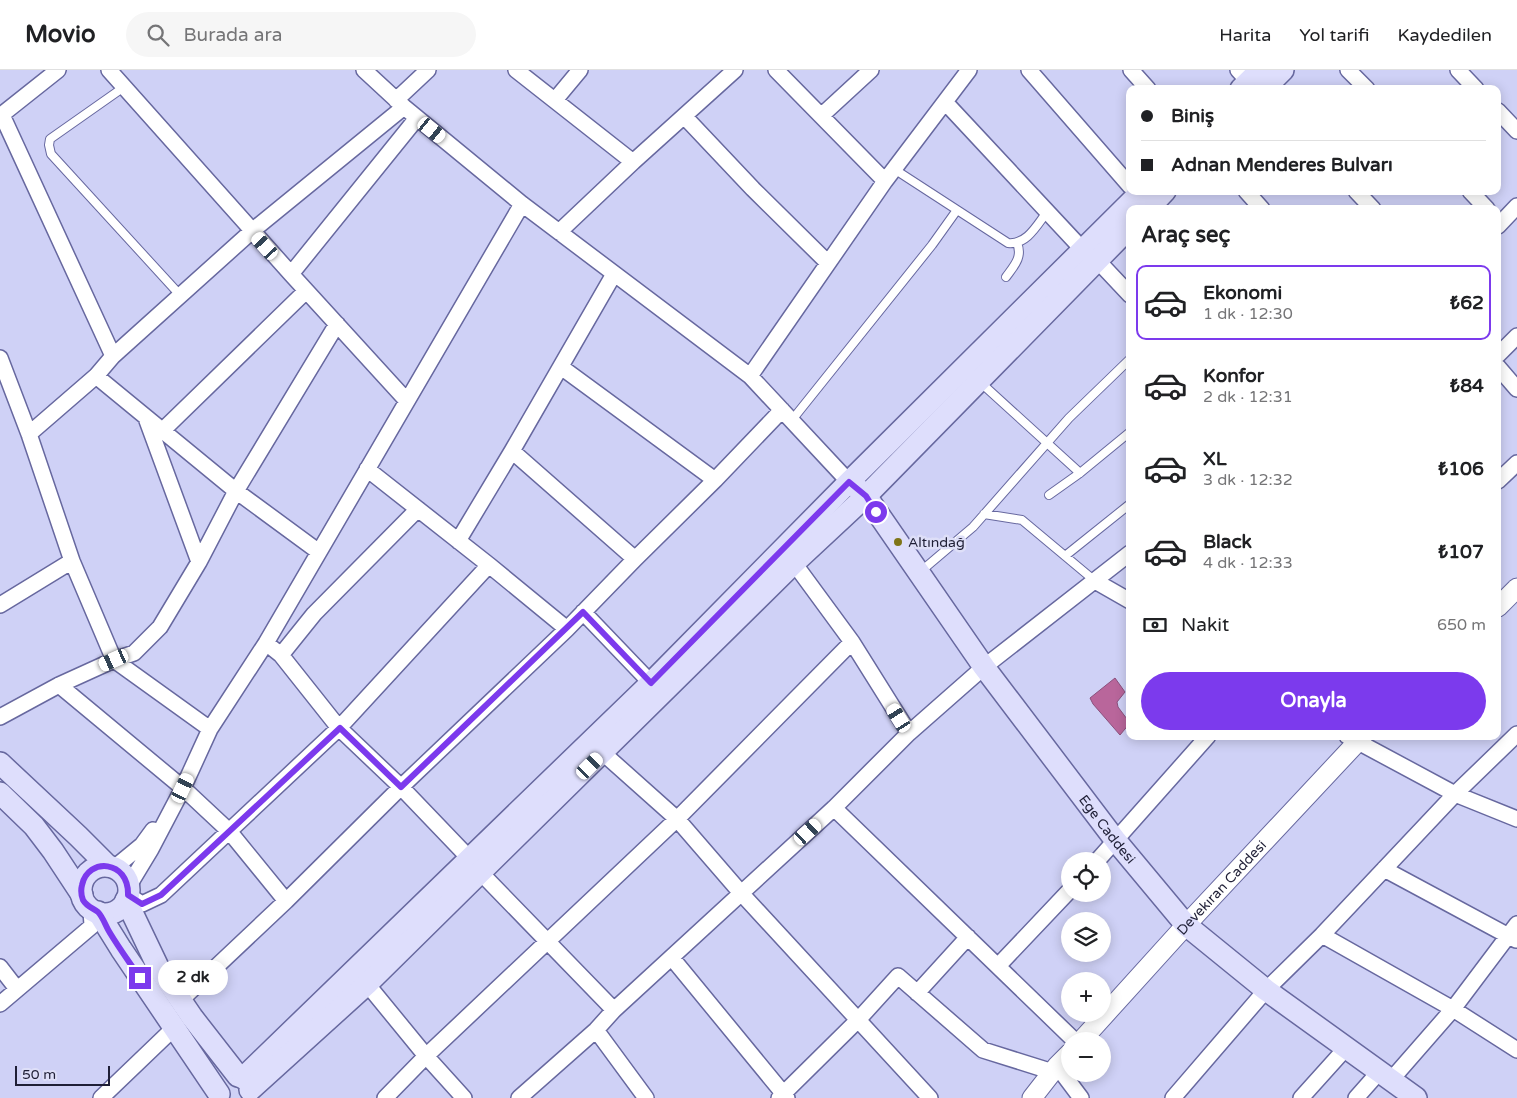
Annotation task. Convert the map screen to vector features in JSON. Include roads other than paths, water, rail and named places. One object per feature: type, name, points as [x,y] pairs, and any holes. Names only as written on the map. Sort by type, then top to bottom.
[{"type":"main road","points":[[1250,80],[1283,70]]},
{"type":"main road","points":[[247,1089],[476,866],[603,752],[866,496],[978,381],[1126,216]]},
{"type":"main road","points":[[247,1089],[367,984],[476,866],[651,683],[849,482],[1090,255],[1126,230]]},
{"type":"main road","name":"Ege Caddesi","points":[[849,482],[866,496],[984,667],[1116,841],[1186,926],[1266,990],[1416,1098]]},
{"type":"main road","points":[[0,763],[111,867],[121,872],[126,879],[128,894],[158,966],[247,1089]]},
{"type":"main road","points":[[0,792],[34,826],[54,851],[220,1096]]},
{"type":"main road","points":[[111,867],[100,866],[87,874],[81,887],[90,905],[111,913],[117,910],[128,894]]},
{"type":"main road","points":[[220,1096],[219,1088],[228,1077],[247,1089]]},
{"type":"street","points":[[58,70],[1,116],[113,356]]},
{"type":"street","points":[[109,70],[407,401]]},
{"type":"street","points":[[364,70],[417,118],[522,204],[750,376],[849,482]]},
{"type":"street","points":[[29,434],[96,376],[113,356],[180,295],[400,103],[428,70]]},
{"type":"street","points":[[516,70],[633,162]]},
{"type":"street","points":[[555,100],[580,70]]},
{"type":"street","points":[[559,232],[735,70]]},
{"type":"street","points":[[776,70],[885,181]]},
{"type":"street","points":[[821,116],[871,70]]},
{"type":"street","points":[[750,376],[885,181],[969,70]]},
{"type":"street","points":[[1029,70],[1126,180]]},
{"type":"street","points":[[1130,70],[1144,85]]},
{"type":"street","points":[[1348,70],[1363,85]]},
{"type":"street","points":[[1458,70],[1472,85]]},
{"type":"street","points":[[945,102],[1047,212],[1126,291]]},
{"type":"street","points":[[1501,114],[1517,131]]},
{"type":"street","points":[[684,116],[828,263]]},
{"type":"street","points":[[291,274],[417,118]]},
{"type":"street","points":[[1250,195],[1258,205]]},
{"type":"street","points":[[1360,195],[1369,205]]},
{"type":"street","points":[[1474,195],[1483,205]]},
{"type":"street","points":[[490,565],[340,728],[161,895],[142,904],[128,894],[183,788],[210,729],[266,643],[522,204]]},
{"type":"street","points":[[1501,221],[1517,206]]},
{"type":"street","points":[[458,540],[512,451],[614,274]]},
{"type":"street","points":[[162,431],[306,291]]},
{"type":"street","points":[[0,717],[59,685],[134,652],[160,627],[199,562],[236,491],[336,324]]},
{"type":"street","points":[[1501,352],[1517,336]]},
{"type":"street","points":[[0,358],[6,389],[29,434],[72,561],[114,660],[210,729]]},
{"type":"street","points":[[561,367],[714,480]]},
{"type":"street","points":[[1501,370],[1517,389]]},
{"type":"street","points":[[96,376],[236,491],[319,552]]},
{"type":"street","points":[[181,1000],[567,629],[714,480],[787,415]]},
{"type":"street","points":[[145,416],[199,562]]},
{"type":"street","points":[[512,451],[635,559]]},
{"type":"street","points":[[1501,478],[1517,463]]},
{"type":"street","points":[[367,469],[490,565],[567,629]]},
{"type":"street","points":[[281,655],[314,614],[418,509]]},
{"type":"street","points":[[520,1098],[596,1030],[614,1010],[834,808],[909,733],[984,667],[1126,556]]},
{"type":"street","points":[[0,605],[72,561]]},
{"type":"street","points":[[794,564],[852,642],[909,733]]},
{"type":"street","points":[[1095,581],[1126,599]]},
{"type":"street","points":[[1501,604],[1517,588]]},
{"type":"street","points":[[583,612],[651,683]]},
{"type":"street","points":[[384,1098],[677,819],[852,642]]},
{"type":"street","points":[[266,643],[281,655],[340,728],[401,787],[614,1010]]},
{"type":"street","points":[[59,685],[183,788],[229,831],[286,901]]},
{"type":"street","points":[[1172,1098],[1266,990],[1322,935],[1455,794],[1517,734]]},
{"type":"street","points":[[1106,852],[1204,740]]},
{"type":"street","name":"Devekıran Caddesi","points":[[1089,1032],[1353,740]]},
{"type":"street","points":[[1359,740],[1455,794],[1517,819]]},
{"type":"street","points":[[603,752],[677,819],[742,893],[930,1098]]},
{"type":"street","points":[[111,867],[142,845],[183,788]]},
{"type":"street","points":[[834,808],[1065,1032]]},
{"type":"street","points":[[1356,1098],[1385,1076],[1453,1009],[1514,933],[1384,869]]},
{"type":"street","points":[[998,966],[1061,900]]},
{"type":"street","points":[[0,1004],[92,926],[90,905]]},
{"type":"street","points":[[1322,935],[1453,1009],[1517,1050]]},
{"type":"street","points":[[917,993],[968,938]]},
{"type":"street","points":[[672,958],[783,1096],[858,1020],[898,976],[984,1050],[1055,1069],[1081,1098]]},
{"type":"street","points":[[0,967],[17,989]]},
{"type":"street","points":[[367,984],[426,1056],[464,1098]]},
{"type":"street","points":[[101,1098],[174,1028]]},
{"type":"street","points":[[596,1030],[646,1098]]},
{"type":"street","points":[[1301,1098],[1346,1048]]},
{"type":"street","points":[[1032,1098],[1061,1063]]},
{"type":"lane","points":[[124,87],[50,139],[51,154],[180,295]]},
{"type":"lane","points":[[894,169],[1008,243],[1017,243],[1026,239],[1047,212]]},
{"type":"lane","points":[[787,415],[932,245],[957,210]]},
{"type":"lane","points":[[1006,277],[1019,259],[1017,243]]},
{"type":"lane","points":[[919,573],[973,527],[1070,418],[1126,363]]},
{"type":"lane","points":[[978,381],[1080,472]]},
{"type":"lane","points":[[1049,495],[1126,435]]},
{"type":"lane","points":[[1065,556],[1126,507]]},
{"type":"lane","points":[[984,514],[1022,520],[1095,581]]},
{"type":"place","name":"Altındağ","points":[[898,542]]}]
